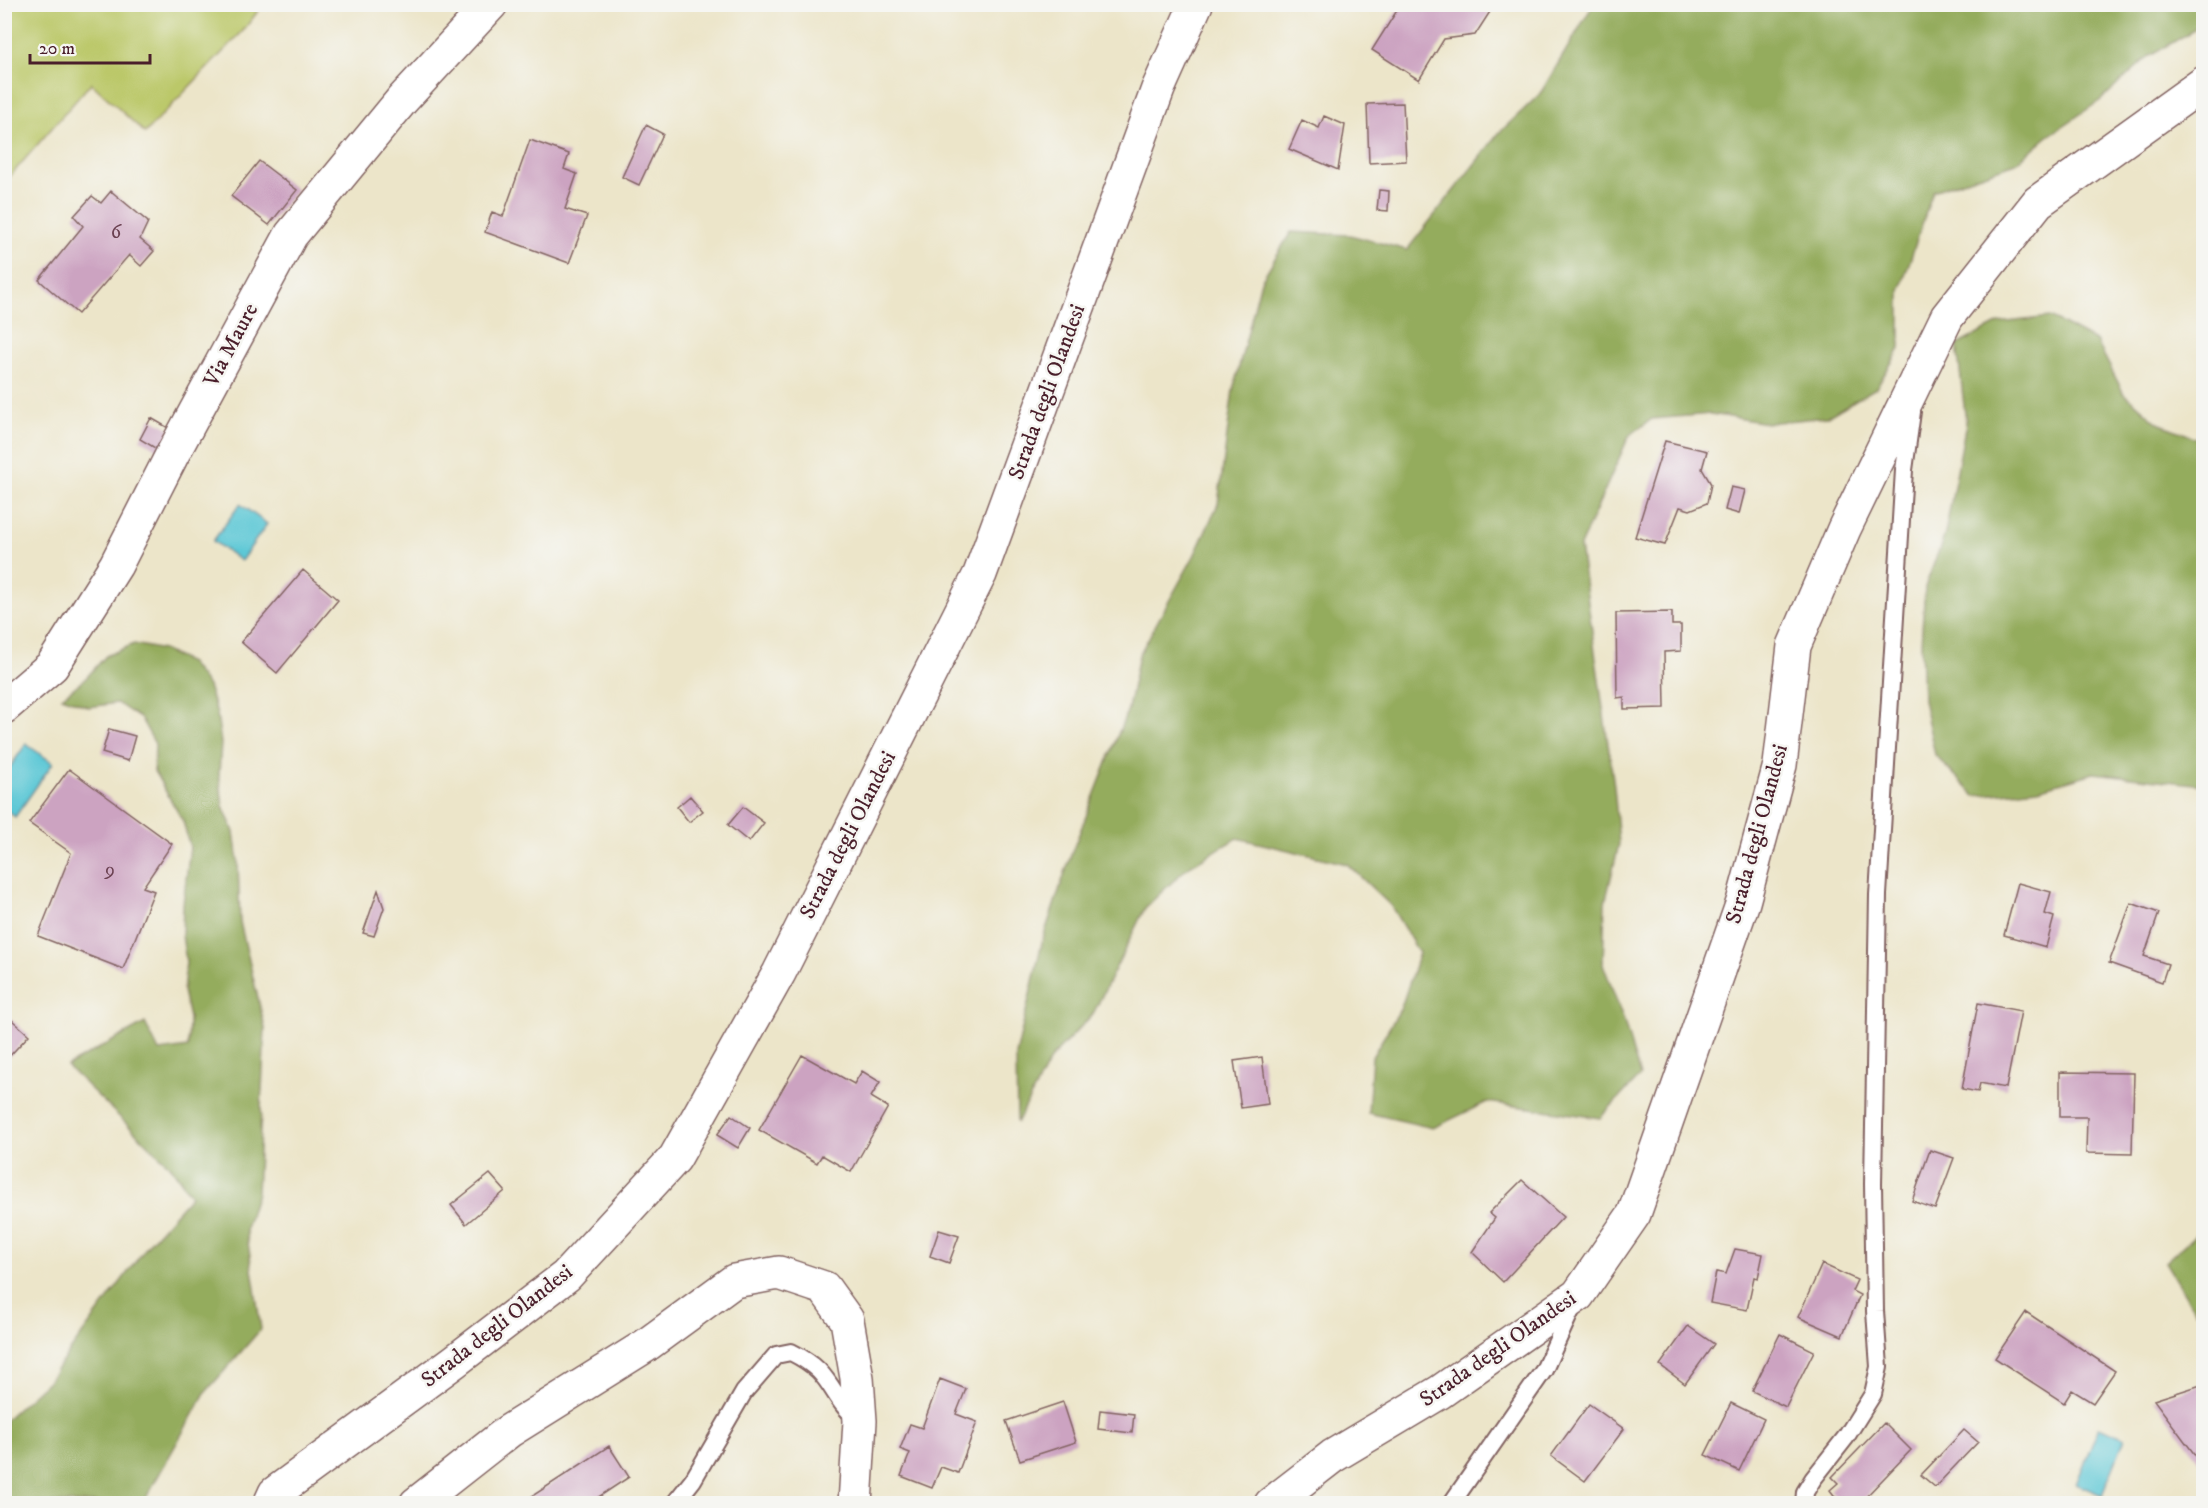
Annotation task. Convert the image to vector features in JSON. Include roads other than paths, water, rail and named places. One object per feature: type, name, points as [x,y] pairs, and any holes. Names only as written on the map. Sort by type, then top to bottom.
[{"type":"main road","name":"Via Maure","points":[[4,707],[52,666],[116,565],[171,457],[291,235],[402,100],[491,4]]},
{"type":"main road","name":"Strada degli Olandesi","points":[[270,1503],[275,1493],[566,1276],[675,1158],[779,973],[980,574],[1158,89],[1196,4]]},
{"type":"main road","name":"Strada degli Olandesi","points":[[1271,1503],[1333,1456],[1440,1392],[1578,1295],[1634,1214],[1743,902],[1780,765],[1794,646],[1844,529],[1918,374],[1947,317],[2038,202],[2204,83]]},
{"type":"main road","points":[[416,1503],[509,1431],[645,1346],[734,1281],[779,1273],[824,1288],[847,1320],[860,1420],[855,1503]]},
{"type":"lane","points":[[1804,1503],[1805,1492],[1813,1479],[1846,1437],[1873,1394],[1879,1366],[1875,1311],[1874,1184],[1878,895],[1904,470],[1918,374]]},
{"type":"lane","points":[[1451,1503],[1544,1370],[1578,1295]]},
{"type":"lane","points":[[674,1503],[693,1480],[744,1392],[776,1355],[791,1352],[805,1359],[819,1371],[847,1412],[860,1420]]},
{"type":"water","points":[[240,504],[267,524],[241,561],[213,541]]},
{"type":"water","points":[[26,744],[53,763],[15,817],[5,809],[5,774]]},
{"type":"water","points":[[2099,1427],[2125,1438],[2102,1495],[2076,1484]]}]
